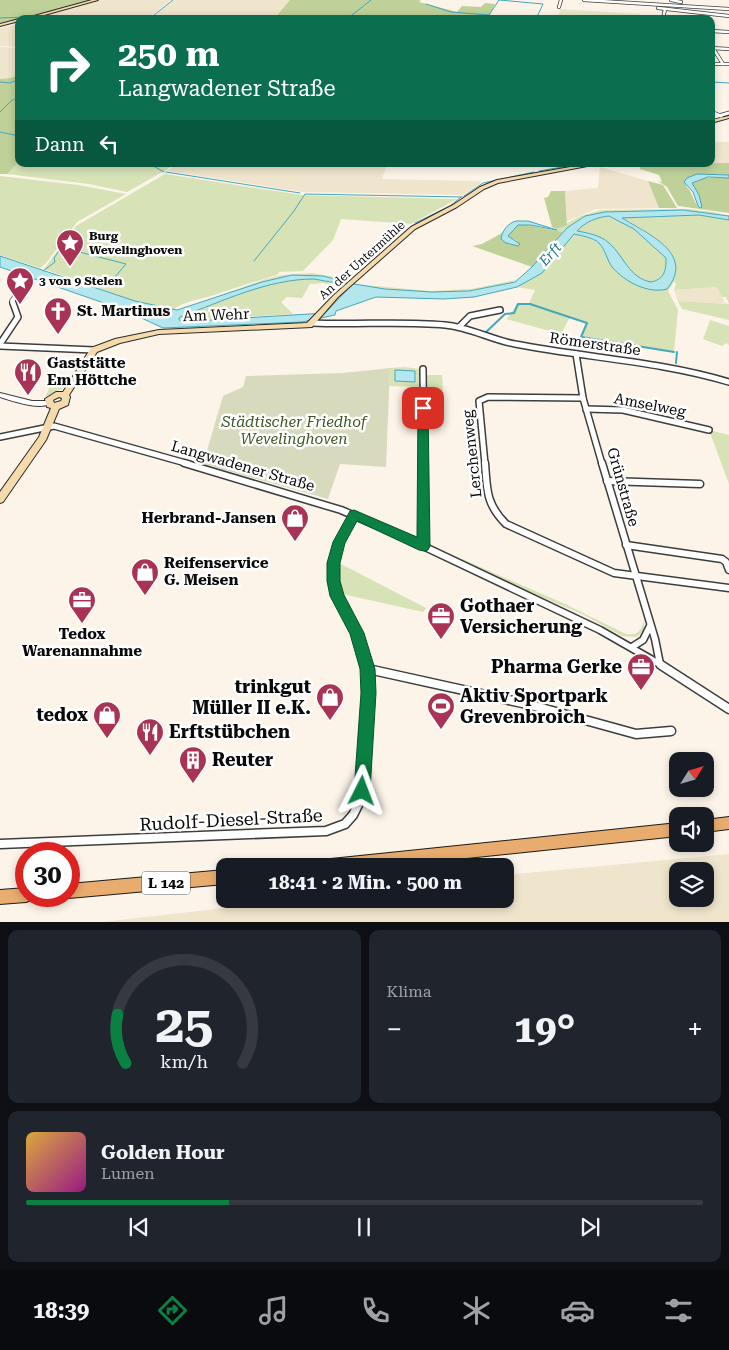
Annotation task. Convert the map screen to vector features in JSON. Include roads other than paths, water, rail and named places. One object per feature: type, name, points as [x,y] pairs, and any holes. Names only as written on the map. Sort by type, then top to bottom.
[{"type":"main road","points":[[40,15],[96,0]]},
{"type":"main road","points":[[0,25],[15,21]]},
{"type":"main road","name":"An der Untermühle","points":[[314,322],[348,285],[414,227],[456,206],[484,187],[542,172],[575,167]]},
{"type":"main road","name":"Am Wehr","points":[[94,350],[112,343],[155,332],[304,325],[314,322]]},
{"type":"main road","points":[[0,499],[41,441],[49,426],[52,405],[66,401],[65,395],[94,350]]},
{"type":"main road","points":[[714,825],[729,824]]},
{"type":"main road","points":[[406,858],[669,830]]},
{"type":"main road","name":"L 142","points":[[80,890],[216,878]]},
{"type":"main road","points":[[0,897],[15,895]]},
{"type":"street","points":[[559,7],[561,0]]},
{"type":"street","points":[[584,0],[626,3],[729,16]]},
{"type":"street","points":[[671,0],[689,6]]},
{"type":"street","points":[[643,5],[689,6],[729,10]]},
{"type":"street","points":[[664,15],[666,9]]},
{"type":"street","points":[[722,9],[722,15]]},
{"type":"street","points":[[715,31],[729,32]]},
{"type":"street","points":[[715,47],[729,49]]},
{"type":"street","points":[[715,53],[723,64]]},
{"type":"street","points":[[715,64],[729,64]]},
{"type":"street","points":[[27,280],[20,287],[12,301],[18,317],[0,345],[94,350]]},
{"type":"street","points":[[459,327],[470,316],[500,310]]},
{"type":"street","name":"Am Wehr","points":[[314,322],[319,325],[354,325]]},
{"type":"street","name":"Römerstraße","points":[[354,325],[391,322],[459,327],[508,343],[693,371],[729,382]]},
{"type":"street","name":"Grünstraße","points":[[576,354],[586,409],[650,626],[656,639],[660,664]]},
{"type":"street","points":[[423,369],[424,546]]},
{"type":"street","points":[[0,395],[32,404],[52,405]]},
{"type":"street","name":"Lerchenweg","points":[[584,398],[488,397],[480,400],[478,408],[489,502],[497,516],[511,527],[604,569],[635,576]]},
{"type":"street","name":"Amselweg","points":[[586,409],[619,410],[709,430]]},
{"type":"street","points":[[0,437],[49,426]]},
{"type":"street","name":"Langwadener Straße","points":[[49,426],[239,478],[354,514],[582,621],[632,647],[729,709]]},
{"type":"street","points":[[607,481],[700,484]]},
{"type":"street","name":"Rudolf-Diesel-Straße","points":[[0,844],[319,831],[340,828],[352,817],[361,796],[368,669],[357,633],[337,596],[333,574],[336,549],[354,514]]},
{"type":"street","points":[[626,545],[726,560],[729,570]]},
{"type":"street","points":[[635,576],[729,588]]},
{"type":"street","points":[[632,647],[643,640],[650,626]]},
{"type":"street","points":[[368,669],[527,704],[636,734],[671,730]]},
{"type":"water","points":[[697,174],[729,175],[729,178],[708,177],[692,183],[699,195],[702,207],[700,208],[693,192],[684,182],[687,178]]},
{"type":"water","name":"Erft","points":[[683,210],[729,216],[729,220],[699,215],[622,218],[654,238],[672,255],[676,265],[674,276],[667,289],[652,290],[630,282],[612,267],[599,243],[590,238],[574,234],[542,273],[517,287],[474,297],[444,299],[376,297],[336,311],[335,315],[302,322],[163,328],[124,310],[0,267],[0,256],[135,301],[177,310],[262,282],[292,275],[323,276],[385,289],[432,292],[469,291],[515,282],[532,267],[567,228],[585,216],[605,212]],"holes":[[[609,216],[634,229],[666,258],[665,270],[659,279],[651,282],[643,280],[632,271],[614,248],[605,240],[577,231],[592,220]],[[314,279],[336,283],[349,288],[325,313],[196,321],[180,321],[179,319],[246,292],[280,283]]]},
{"type":"water","points":[[516,221],[528,221],[557,230],[530,225],[518,225],[508,236],[520,244],[518,246],[506,243],[501,239],[503,233],[508,225]]},
{"type":"water","points":[[395,370],[415,371],[415,382],[395,381]]},
{"type":"waterway","points":[[37,15],[91,0]]},
{"type":"waterway","points":[[154,15],[173,0]]},
{"type":"waterway","points":[[352,15],[371,0]]},
{"type":"waterway","points":[[489,15],[499,0],[543,4],[538,15]]},
{"type":"waterway","points":[[426,4],[451,12],[489,15]]},
{"type":"waterway","points":[[0,18],[15,17]]},
{"type":"waterway","points":[[0,82],[10,83],[15,81]]},
{"type":"waterway","points":[[715,82],[729,83]]},
{"type":"waterway","points":[[0,112],[15,99]]},
{"type":"waterway","points":[[723,117],[729,115]]},
{"type":"waterway","points":[[715,119],[720,117]]},
{"type":"waterway","points":[[0,132],[15,135]]},
{"type":"waterway","points":[[155,167],[164,172]]},
{"type":"waterway","points":[[539,171],[562,167]]},
{"type":"waterway","points":[[166,172],[300,193]]},
{"type":"waterway","points":[[464,196],[483,183],[534,172]]},
{"type":"waterway","points":[[254,261],[294,211],[305,194],[462,197]]},
{"type":"waterway","points":[[415,223],[450,206],[461,197]]},
{"type":"waterway","points":[[43,271],[55,262],[54,258],[61,248],[64,248],[126,264],[109,284]]},
{"type":"waterway","points":[[485,333],[505,314],[514,313],[518,304],[530,304]]},
{"type":"waterway","points":[[530,304],[587,323],[581,337],[674,352]]},
{"type":"waterway","points":[[676,363],[677,352]]},
{"type":"place","name":"Burg Wevelinghoven","points":[[70,267]]},
{"type":"place","name":"3 von 9 Stelen","points":[[20,305]]},
{"type":"place","name":"St. Martinus","points":[[58,335]]},
{"type":"place","name":"Gaststätte Em Höttche","points":[[28,396]]},
{"type":"place","name":"Herbrand-Jansen","points":[[295,542]]},
{"type":"place","name":"Reifenservice G. Meisen","points":[[145,596]]},
{"type":"place","name":"Tedox Warenannahme","points":[[82,624]]},
{"type":"place","name":"Gothaer Versicherung","points":[[441,640]]},
{"type":"place","name":"Pharma Gerke","points":[[641,691]]},
{"type":"place","name":"trinkgut Müller II e.K.","points":[[330,721]]},
{"type":"place","name":"Aktiv Sportpark Grevenbroich","points":[[441,730]]},
{"type":"place","name":"tedox","points":[[107,739]]},
{"type":"place","name":"Erftstübchen","points":[[150,756]]},
{"type":"place","name":"Reuter","points":[[193,784]]},
{"type":"park label","name":"Städtischer Friedhof Wevelinghoven","points":[[294,430]]}]
